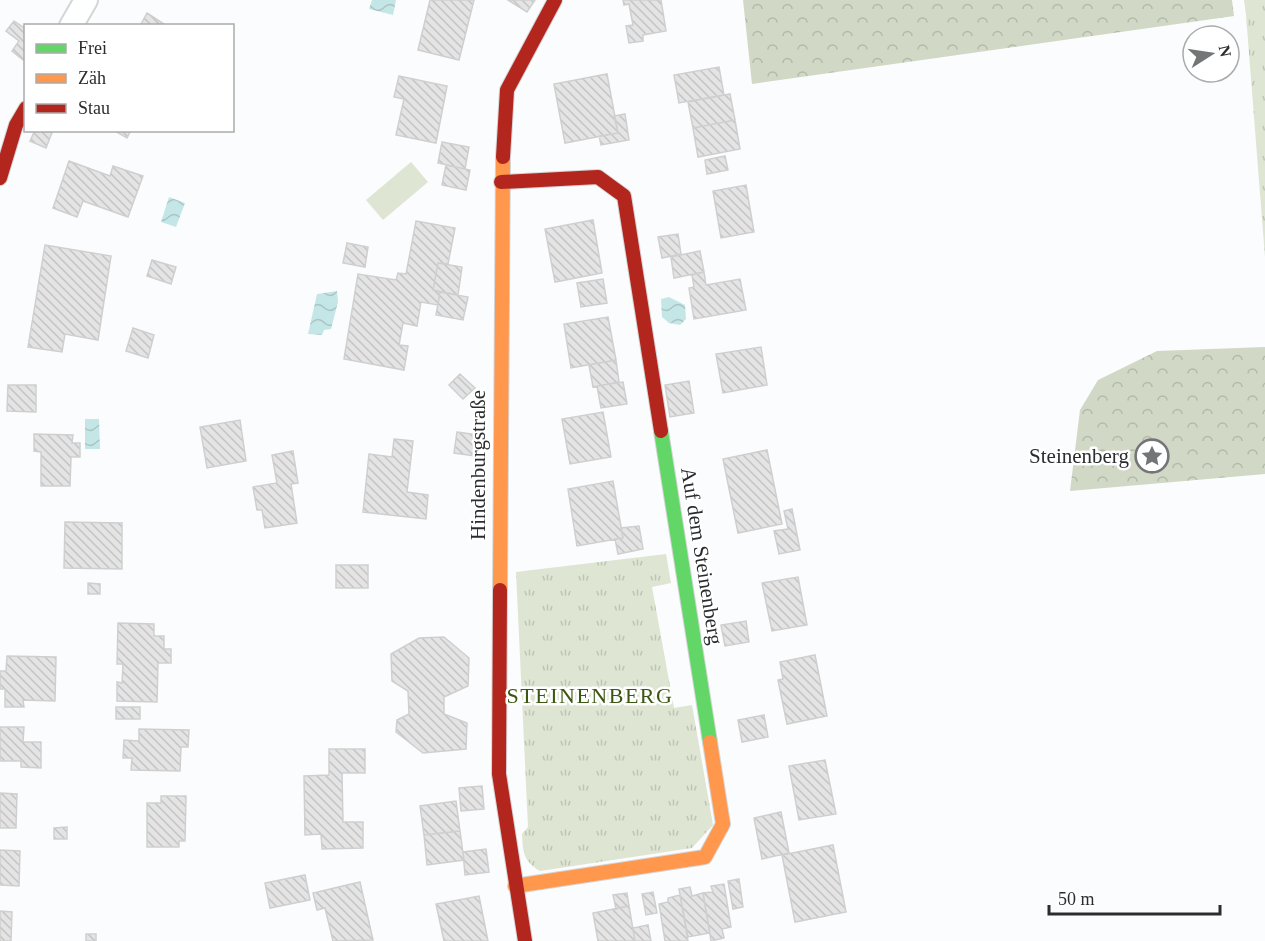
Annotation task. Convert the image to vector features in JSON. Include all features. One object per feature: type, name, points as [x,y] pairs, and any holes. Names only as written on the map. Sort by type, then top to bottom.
[{"type":"street","points":[[73,24],[86,0]]},
{"type":"street","name":"Hindenburgstraße","points":[[525,941],[514,886],[499,774],[501,182],[507,90],[555,0]]},
{"type":"street","points":[[0,178],[16,125],[24,111]]},
{"type":"street","name":"Auf dem Steinenberg","points":[[501,182],[598,177],[624,196],[723,824],[705,857],[514,886]]},
{"type":"green space","points":[[743,0],[1232,0],[1234,16],[752,84]]},
{"type":"green space","points":[[1244,0],[1265,0],[1265,257],[1246,15]]},
{"type":"green space","points":[[411,162],[428,182],[383,220],[366,200]]},
{"type":"green space","points":[[1265,347],[1265,474],[1070,491],[1080,410],[1098,380],[1157,351]]},
{"type":"green space","points":[[666,554],[671,583],[652,587],[674,708],[692,705],[713,825],[692,848],[540,871],[527,860],[522,840],[522,834],[528,827],[516,572]]},
{"type":"water","points":[[372,0],[396,0],[393,15],[369,9]]},
{"type":"water","points":[[169,197],[185,203],[176,227],[161,222]]},
{"type":"water","points":[[337,291],[338,302],[331,329],[324,330],[322,335],[308,334],[317,294]]},
{"type":"water","points":[[669,297],[685,305],[686,319],[680,325],[669,323],[662,317],[661,299]]},
{"type":"water","points":[[85,419],[99,419],[100,449],[85,449]]},
{"type":"building","points":[[430,0],[474,0],[459,60],[418,50]]},
{"type":"building","points":[[508,0],[535,0],[527,12]]},
{"type":"building","points":[[623,0],[661,0],[666,31],[643,35],[643,41],[629,43],[626,26],[633,25],[629,4],[624,5]]},
{"type":"building","points":[[147,13],[164,24],[141,24]]},
{"type":"building","points":[[14,21],[24,28],[23,60],[12,51],[19,41],[6,31]]},
{"type":"building","points":[[719,67],[724,95],[679,103],[674,75]]},
{"type":"building","points":[[607,74],[618,133],[565,143],[554,84]]},
{"type":"building","points":[[399,76],[447,86],[436,143],[396,135],[404,99],[394,97]]},
{"type":"building","points":[[730,94],[735,120],[693,128],[688,102]]},
{"type":"building","points":[[625,114],[629,140],[601,145],[599,136],[618,133],[614,116]]},
{"type":"building","points":[[735,120],[740,149],[698,157],[693,128]]},
{"type":"building","points":[[34,132],[52,132],[46,148],[30,141]]},
{"type":"building","points":[[116,132],[130,132],[127,138]]},
{"type":"building","points":[[442,142],[469,147],[465,169],[438,163]]},
{"type":"building","points":[[725,156],[728,170],[707,174],[705,160]]},
{"type":"building","points":[[69,161],[110,176],[113,166],[143,176],[128,217],[83,201],[77,217],[53,208]]},
{"type":"building","points":[[446,165],[470,170],[466,190],[442,185]]},
{"type":"building","points":[[746,185],[754,232],[721,238],[713,191]]},
{"type":"building","points":[[593,220],[602,273],[555,282],[545,229]]},
{"type":"building","points":[[416,221],[455,228],[448,264],[438,263],[433,290],[440,292],[438,305],[421,302],[417,326],[403,323],[399,345],[408,346],[404,370],[344,359],[358,274],[396,280],[398,273],[406,274]]},
{"type":"building","points":[[678,234],[681,254],[662,258],[658,237]]},
{"type":"building","points":[[347,243],[368,247],[365,267],[343,263]]},
{"type":"building","points":[[45,245],[111,256],[98,340],[65,334],[62,352],[28,347]]},
{"type":"building","points":[[700,251],[704,272],[674,278],[671,257]]},
{"type":"building","points":[[152,260],[176,267],[171,284],[147,276]]},
{"type":"building","points":[[438,263],[462,267],[458,295],[433,290]]},
{"type":"building","points":[[704,272],[706,285],[740,279],[746,310],[694,319],[689,288],[694,287],[692,275]]},
{"type":"building","points":[[603,279],[607,303],[581,307],[577,283]]},
{"type":"building","points":[[440,292],[468,297],[463,320],[436,315]]},
{"type":"building","points":[[608,317],[616,360],[571,368],[564,324]]},
{"type":"building","points":[[133,328],[154,335],[148,358],[126,351]]},
{"type":"building","points":[[761,347],[767,385],[723,393],[716,354]]},
{"type":"building","points":[[616,360],[619,382],[593,387],[589,365]]},
{"type":"building","points":[[460,374],[475,388],[463,399],[449,385]]},
{"type":"building","points":[[689,381],[694,413],[670,417],[665,385]]},
{"type":"building","points":[[623,382],[627,404],[601,408],[597,386]]},
{"type":"building","points":[[8,385],[36,385],[36,412],[7,411]]},
{"type":"building","points":[[603,412],[611,457],[570,464],[562,419]]},
{"type":"building","points":[[240,420],[246,461],[207,468],[200,427]]},
{"type":"building","points":[[457,432],[478,435],[475,456],[454,453]]},
{"type":"building","points":[[34,434],[73,435],[72,443],[80,443],[80,457],[71,457],[70,486],[41,486],[41,452],[34,451]]},
{"type":"building","points":[[394,439],[413,441],[407,492],[428,495],[426,519],[363,512],[369,454],[392,457]]},
{"type":"building","points":[[767,450],[782,524],[738,533],[723,459]]},
{"type":"building","points":[[293,451],[298,483],[291,484],[297,523],[265,528],[262,510],[257,510],[253,487],[277,483],[272,455]]},
{"type":"building","points":[[613,481],[623,538],[577,546],[568,489]]},
{"type":"building","points":[[792,509],[800,550],[779,554],[774,531],[788,529],[784,511]]},
{"type":"building","points":[[65,522],[122,523],[122,569],[64,568]]},
{"type":"building","points":[[639,526],[643,549],[618,554],[615,539],[623,538],[621,528]]},
{"type":"building","points":[[336,565],[368,565],[368,588],[336,588]]},
{"type":"building","points":[[798,577],[807,625],[772,631],[762,583]]},
{"type":"building","points":[[88,583],[100,584],[100,594],[88,594]]},
{"type":"building","points":[[746,621],[749,642],[725,646],[721,625]]},
{"type":"building","points":[[118,623],[154,624],[154,636],[164,636],[164,649],[171,649],[171,663],[158,663],[157,702],[117,701],[117,682],[122,683],[123,664],[117,664]]},
{"type":"building","points":[[444,637],[469,658],[468,686],[444,697],[444,714],[467,723],[466,749],[423,753],[396,732],[397,720],[409,714],[408,691],[392,681],[391,654],[419,638]]},
{"type":"building","points":[[815,655],[827,716],[787,724],[778,680],[783,679],[780,662]]},
{"type":"building","points":[[7,656],[56,657],[55,701],[23,700],[24,707],[5,707],[5,689],[0,689],[0,671],[6,671]]},
{"type":"building","points":[[116,707],[140,707],[140,719],[116,719]]},
{"type":"building","points":[[764,715],[768,737],[742,742],[738,720]]},
{"type":"building","points":[[0,727],[24,727],[23,742],[41,742],[41,768],[21,767],[21,761],[0,761]]},
{"type":"building","points":[[139,729],[189,730],[188,747],[181,747],[180,771],[131,770],[132,758],[123,758],[124,740],[139,741]]},
{"type":"building","points":[[329,749],[365,749],[365,773],[342,773],[343,822],[363,822],[363,848],[322,849],[321,834],[305,835],[304,776],[329,775]]},
{"type":"building","points":[[825,760],[836,814],[799,820],[789,766]]},
{"type":"building","points":[[482,786],[484,809],[461,811],[459,788]]},
{"type":"building","points":[[0,793],[17,794],[16,828],[0,828]]},
{"type":"building","points":[[161,796],[186,796],[185,841],[179,841],[179,847],[147,847],[147,803],[161,803]]},
{"type":"building","points":[[456,801],[460,831],[424,835],[420,806]]},
{"type":"building","points":[[781,812],[789,853],[762,859],[754,818]]},
{"type":"building","points":[[67,827],[67,839],[54,839],[54,828]]},
{"type":"building","points":[[460,831],[464,860],[427,865],[424,835]]},
{"type":"building","points":[[833,845],[846,912],[795,922],[782,855]]},
{"type":"building","points":[[486,849],[489,872],[465,875],[463,852]]},
{"type":"building","points":[[0,850],[20,851],[19,886],[0,885]]},
{"type":"building","points":[[305,875],[310,900],[270,908],[265,883]]},
{"type":"building","points":[[739,879],[743,907],[733,909],[728,881]]},
{"type":"building","points":[[360,882],[373,940],[333,941],[325,908],[317,910],[313,893]]},
{"type":"building","points":[[724,884],[731,927],[722,929],[724,938],[711,941],[703,893],[713,892],[711,886]]},
{"type":"building","points":[[690,887],[692,896],[703,893],[710,933],[688,937],[679,889]]},
{"type":"building","points":[[653,892],[657,913],[646,915],[642,894]]},
{"type":"building","points":[[627,893],[629,906],[616,909],[613,895]]},
{"type":"building","points":[[680,895],[688,941],[665,941],[659,904],[668,902],[668,898]]},
{"type":"building","points":[[479,896],[488,941],[444,941],[436,904]]},
{"type":"building","points":[[629,906],[635,941],[598,941],[593,913]]},
{"type":"building","points":[[0,911],[12,912],[11,941],[0,941]]},
{"type":"building","points":[[648,925],[651,941],[635,941],[633,928]]},
{"type":"building","points":[[86,934],[96,934],[96,941],[86,941]]},
{"type":"traffic: fast","points":[[661,431],[710,742]]},
{"type":"traffic: slow","points":[[500,590],[503,157]]},
{"type":"traffic: slow","points":[[515,886],[705,857],[723,824],[710,742]]},
{"type":"traffic: jam","points":[[503,157],[507,90],[555,0]]},
{"type":"traffic: jam","points":[[0,178],[16,125],[24,111]]},
{"type":"traffic: jam","points":[[501,182],[598,177],[624,196],[661,431]]},
{"type":"traffic: jam","points":[[500,590],[499,774],[525,941]]},
{"type":"place","name":"Steinenberg","points":[[1152,456]]},
{"type":"district","name":"STEINENBERG","points":[[590,695]]}]
